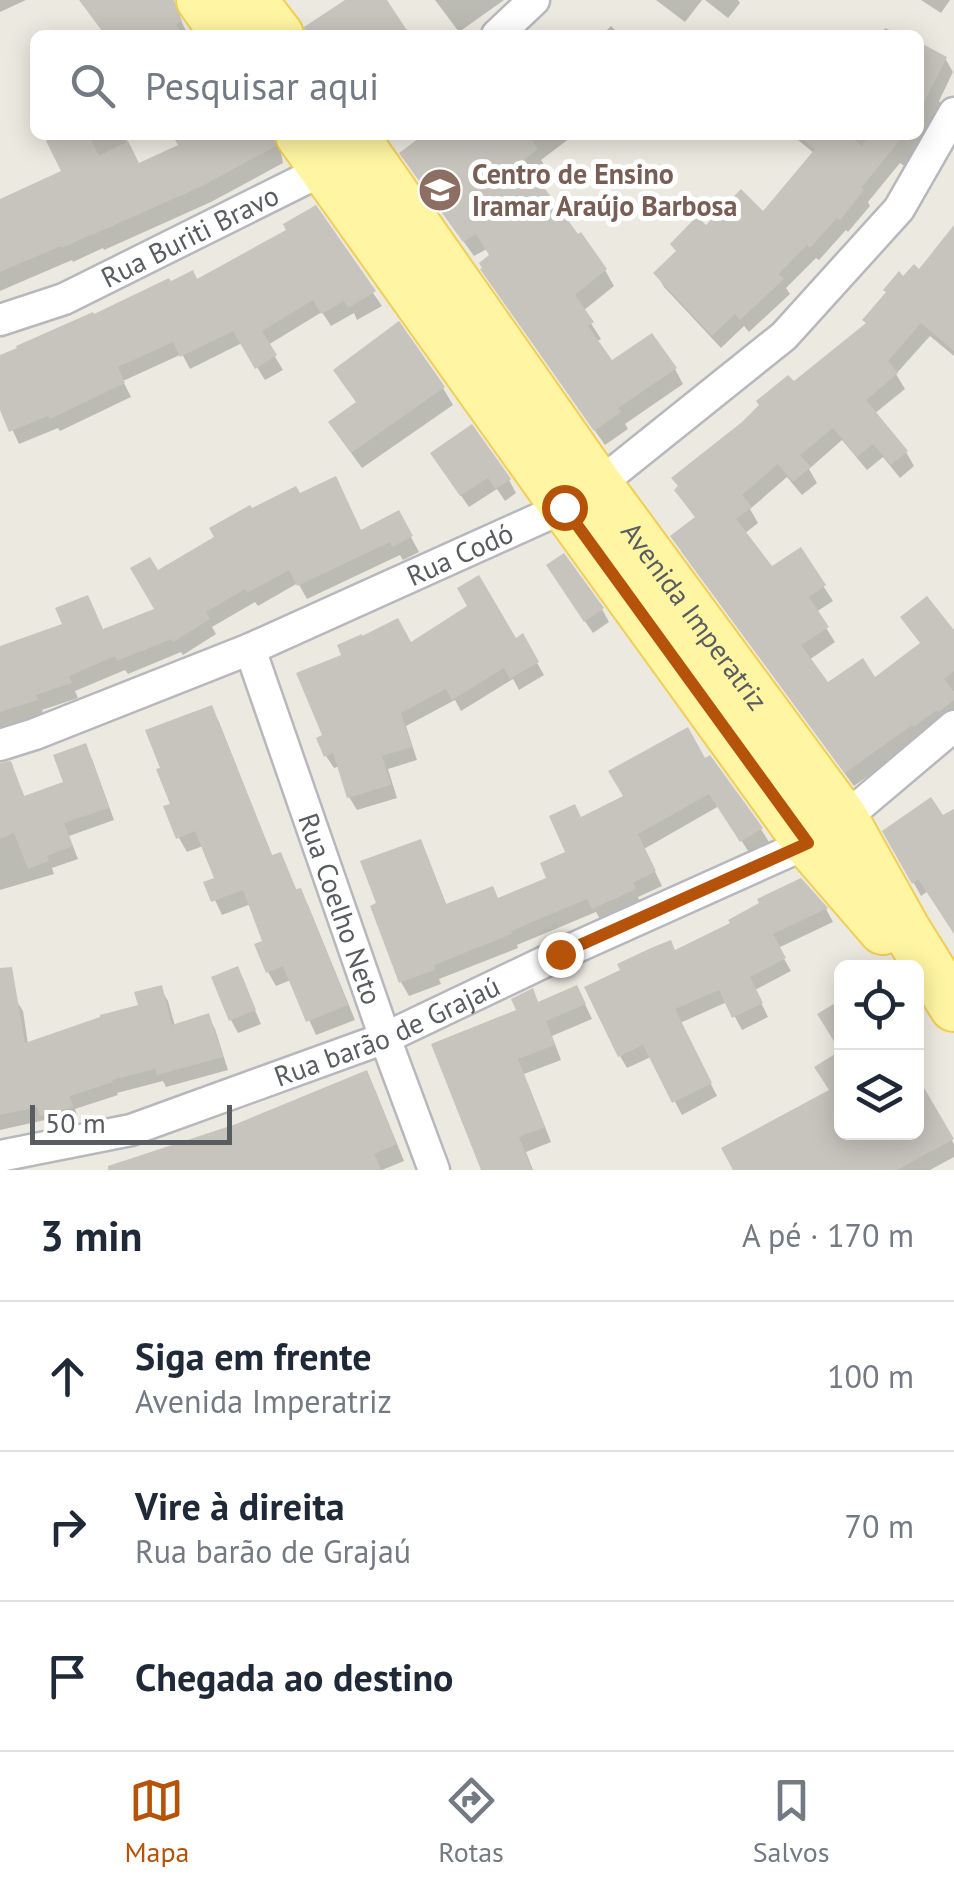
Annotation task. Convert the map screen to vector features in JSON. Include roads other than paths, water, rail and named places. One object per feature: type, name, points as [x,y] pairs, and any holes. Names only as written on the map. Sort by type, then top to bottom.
[{"type":"main road","points":[[201,0],[222,30]]},
{"type":"main road","points":[[252,0],[274,30]]},
{"type":"main road","name":"Avenida Imperatriz","points":[[342,144],[581,496],[826,831],[906,930],[954,1010]]},
{"type":"main road","name":"Avenida Imperatriz","points":[[826,831],[911,960]]},
{"type":"main road","name":"Avenida Imperatriz","points":[[924,977],[954,1010]]},
{"type":"street","points":[[502,30],[534,0]]},
{"type":"street","name":"Rua Codó","points":[[0,745],[250,649],[581,496],[784,336],[899,209],[954,113]]},
{"type":"street","name":"Rua Buriti Bravo","points":[[0,320],[64,299],[342,144]]},
{"type":"street","name":"Rua Coelho Neto","points":[[250,649],[434,1170]]},
{"type":"street","name":"Rua barão de Grajaú","points":[[0,1156],[131,1130],[385,1038],[826,831],[954,726]]},
{"type":"place","name":"Centro de Ensino Iramar Araújo Barbosa","points":[[440,190]]}]
